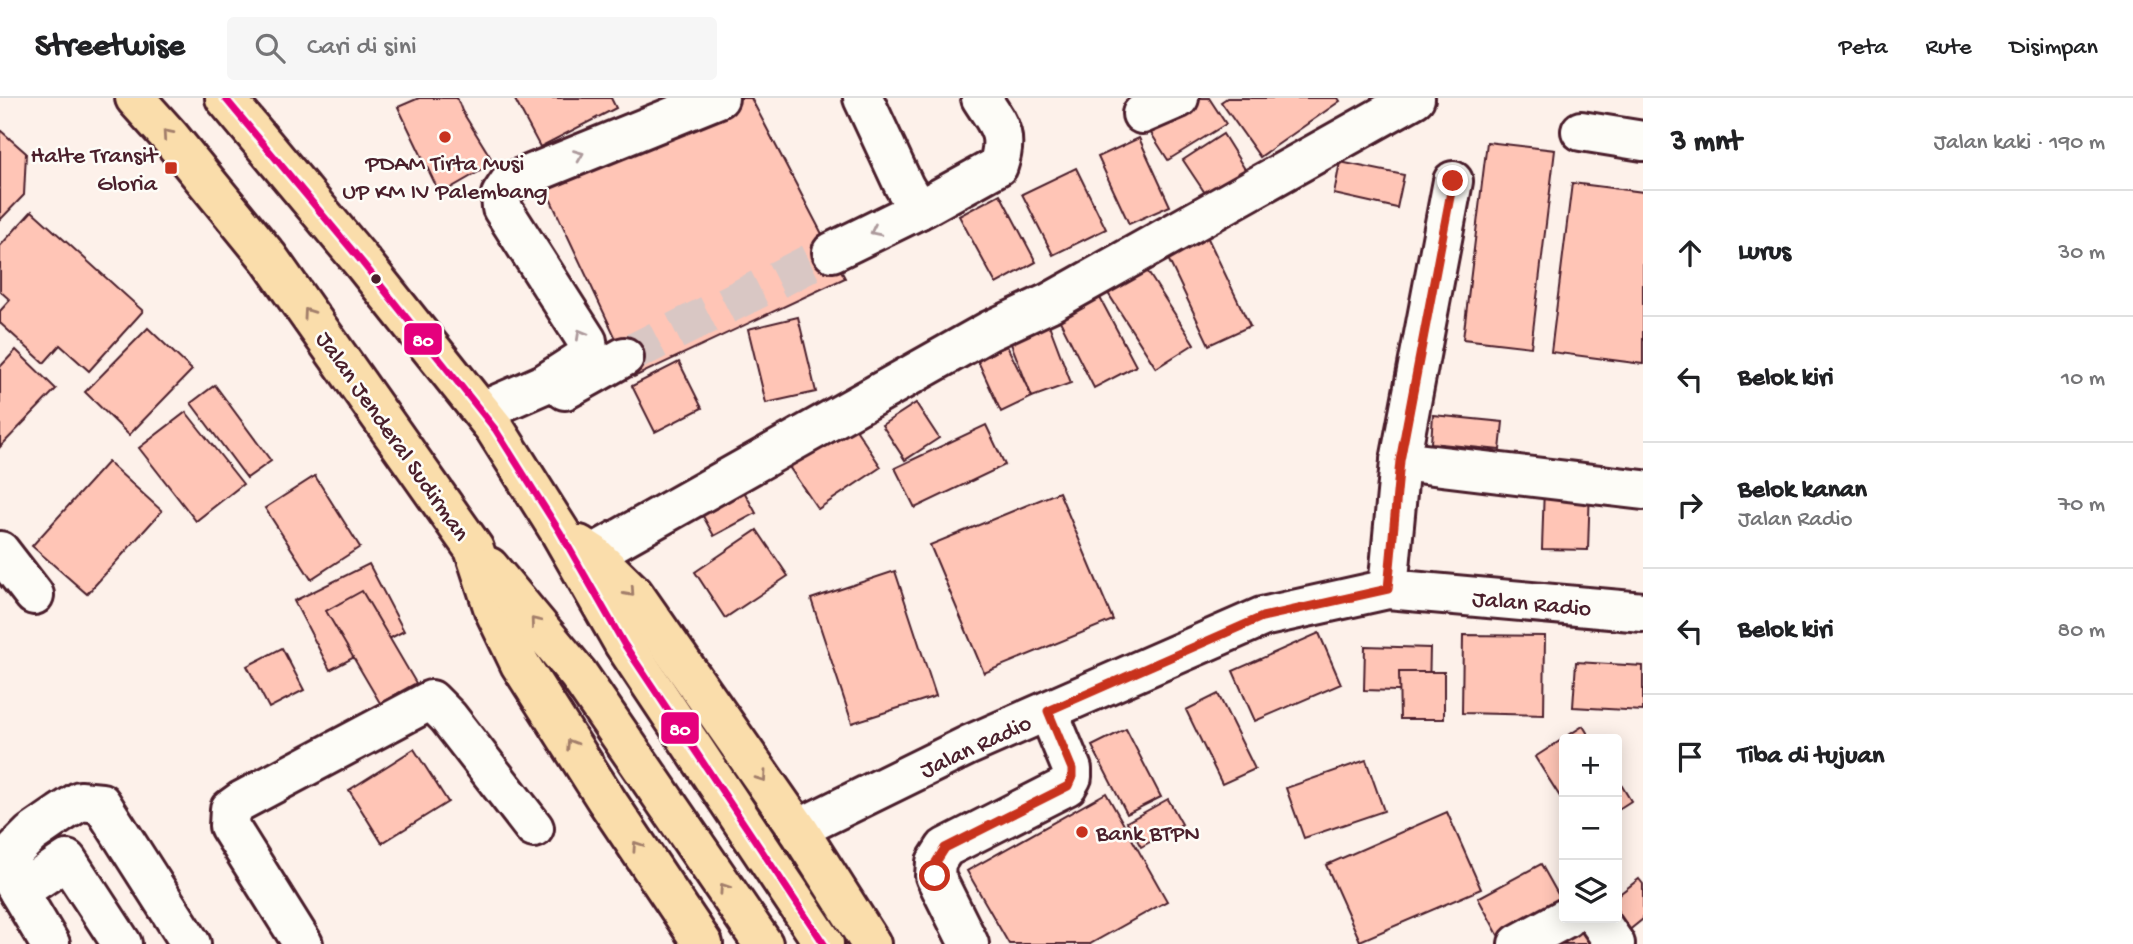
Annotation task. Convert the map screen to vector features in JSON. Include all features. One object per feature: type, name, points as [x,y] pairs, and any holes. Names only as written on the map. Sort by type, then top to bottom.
[{"type":"highway","name":"Jalan Jenderal Sudirman","points":[[135,98],[268,257],[474,549],[494,610],[520,664],[702,944]]},
{"type":"highway","points":[[225,98],[489,420],[560,532],[624,644],[824,944]]},
{"type":"highway","points":[[560,532],[593,554],[634,594],[798,829],[872,944]]},
{"type":"highway","points":[[474,549],[578,674],[763,944]]},
{"type":"street","points":[[489,420],[584,358],[588,349],[586,341],[502,208],[501,195],[509,183],[719,98]]},
{"type":"street","points":[[863,98],[918,210]]},
{"type":"street","points":[[832,252],[918,210],[998,166],[1004,149],[1001,128],[981,98]]},
{"type":"street","points":[[1142,114],[1178,98]]},
{"type":"street","points":[[593,554],[989,331],[1049,303],[1363,111],[1415,98]]},
{"type":"street","points":[[1581,131],[1643,141]]},
{"type":"street","points":[[1388,589],[1400,461],[1453,181]]},
{"type":"street","points":[[489,420],[624,357]]},
{"type":"street","points":[[1400,461],[1643,489]]},
{"type":"street","points":[[0,551],[34,595]]},
{"type":"street","name":"Jalan Radio","points":[[798,829],[969,746],[1262,617],[1388,589],[1643,612]]},
{"type":"street","points":[[303,944],[229,826],[230,809],[431,700],[448,717],[534,828]]},
{"type":"street","points":[[969,944],[935,876],[936,862],[945,848],[1068,786],[1072,769],[1048,711]]},
{"type":"street","points":[[50,944],[12,880],[10,863],[15,850],[31,834],[80,801],[101,803],[191,944]]},
{"type":"street","points":[[19,892],[67,860],[122,944]]},
{"type":"street","points":[[1518,944],[1559,922]]},
{"type":"street","points":[[1600,923],[1615,944]]},
{"type":"building","name":"PDAM Tirta Musi UP KM IV Palembang","points":[[419,98],[457,98],[494,163],[440,194],[398,107]]},
{"type":"building","points":[[514,98],[611,98],[616,108],[540,147]]},
{"type":"building","points":[[738,98],[751,98],[845,278],[634,377],[539,175]]},
{"type":"building","points":[[1200,98],[1209,98],[1226,124],[1168,160],[1149,130]]},
{"type":"building","points":[[1227,98],[1338,98],[1340,101],[1260,157],[1221,102]]},
{"type":"building","points":[[0,130],[26,153],[24,195],[0,220]]},
{"type":"building","points":[[1223,134],[1246,171],[1207,196],[1183,160]]},
{"type":"building","points":[[1139,138],[1170,206],[1129,224],[1098,157]]},
{"type":"building","points":[[1487,142],[1555,150],[1531,347],[1463,339]]},
{"type":"building","points":[[1340,162],[1404,175],[1397,208],[1334,194]]},
{"type":"building","points":[[1076,168],[1106,229],[1053,255],[1022,194]]},
{"type":"building","points":[[1572,183],[1643,192],[1643,364],[1551,352]]},
{"type":"building","points":[[1000,194],[1036,262],[996,284],[959,216]]},
{"type":"building","points":[[32,211],[143,311],[89,371],[60,345],[44,363],[0,323],[0,311],[10,300],[0,291],[0,246]]},
{"type":"building","points":[[1203,228],[1250,326],[1209,345],[1163,248]]},
{"type":"building","points":[[1144,266],[1194,344],[1156,368],[1106,290]]},
{"type":"building","points":[[1099,296],[1136,366],[1094,388],[1058,317]]},
{"type":"building","points":[[798,317],[816,392],[766,403],[748,329]]},
{"type":"building","points":[[1048,322],[1071,383],[1032,397],[1008,336]]},
{"type":"building","points":[[148,328],[192,370],[129,435],[85,392]]},
{"type":"building","points":[[1007,346],[1032,397],[1001,412],[977,359]]},
{"type":"building","points":[[16,350],[56,389],[0,447],[0,367]]},
{"type":"building","points":[[679,362],[702,408],[655,432],[632,386]]},
{"type":"building","points":[[215,385],[271,461],[247,478],[191,403]]},
{"type":"building","points":[[916,403],[939,438],[905,460],[882,425]]},
{"type":"building","points":[[186,412],[243,484],[196,521],[139,448]]},
{"type":"building","points":[[1433,415],[1503,422],[1500,450],[1431,443]]},
{"type":"building","points":[[847,416],[881,467],[818,509],[783,458]]},
{"type":"building","points":[[986,425],[1005,465],[915,508],[895,468]]},
{"type":"building","points":[[108,462],[162,511],[87,594],[32,546]]},
{"type":"building","points":[[315,476],[360,547],[311,579],[265,508]]},
{"type":"building","points":[[741,486],[756,513],[714,536],[699,509]]},
{"type":"building","points":[[1544,486],[1590,487],[1588,550],[1542,549]]},
{"type":"building","points":[[1059,492],[1113,620],[984,673],[930,545]]},
{"type":"building","points":[[757,530],[788,576],[725,618],[695,572]]},
{"type":"building","points":[[369,564],[404,631],[330,670],[294,601]]},
{"type":"building","points":[[895,571],[936,696],[852,723],[811,599]]},
{"type":"building","points":[[362,591],[416,683],[380,703],[326,611]]},
{"type":"building","points":[[1319,633],[1341,684],[1255,721],[1233,671]]},
{"type":"building","points":[[1463,635],[1545,636],[1544,715],[1462,713]]},
{"type":"building","points":[[1365,646],[1430,648],[1429,692],[1364,690]]},
{"type":"building","points":[[282,648],[304,690],[269,708],[247,666]]},
{"type":"building","points":[[1576,662],[1643,666],[1643,711],[1573,707]]},
{"type":"building","points":[[1399,672],[1444,672],[1444,719],[1400,719]]},
{"type":"building","points":[[1218,694],[1255,769],[1222,784],[1186,710]]},
{"type":"building","points":[[1583,726],[1588,734],[1571,734]]},
{"type":"building","points":[[1126,729],[1161,797],[1127,814],[1092,746]]},
{"type":"building","points":[[1559,742],[1559,795],[1535,757]]},
{"type":"building","points":[[414,749],[448,802],[382,843],[349,790]]},
{"type":"building","points":[[1366,760],[1384,811],[1304,838],[1286,788]]},
{"type":"building","points":[[1622,786],[1631,801],[1622,807]]},
{"type":"building","name":"Bank BTPN","points":[[1106,793],[1167,901],[1090,944],[1009,944],[967,871]]},
{"type":"building","points":[[1168,799],[1182,824],[1141,847],[1127,822]]},
{"type":"building","points":[[1447,812],[1481,889],[1360,941],[1326,865]]},
{"type":"building","points":[[1541,864],[1559,896],[1559,908],[1503,944],[1478,898]]},
{"type":"building","points":[[1639,879],[1643,884],[1643,919],[1622,936],[1618,923],[1622,923],[1622,892]]},
{"type":"building","points":[[1567,923],[1578,923],[1591,944],[1532,944]]},
{"type":"tunnel","points":[[624,357],[832,252]]},
{"type":"transit line","name":"80","points":[[225,98],[362,262],[495,429],[560,532],[624,644],[824,944]]},
{"type":"place","name":"PDAM Tirta Musi UP KM IV Palembang","points":[[445,137]]},
{"type":"place","name":"Halte Transit Gloria","points":[[171,168]]},
{"type":"place","name":"Bank BTPN","points":[[1082,832]]},
{"type":"route","points":[[935,876],[936,862],[945,848],[1068,786],[1072,769],[1048,711],[1262,617],[1388,589],[1400,461],[1453,181]]}]
